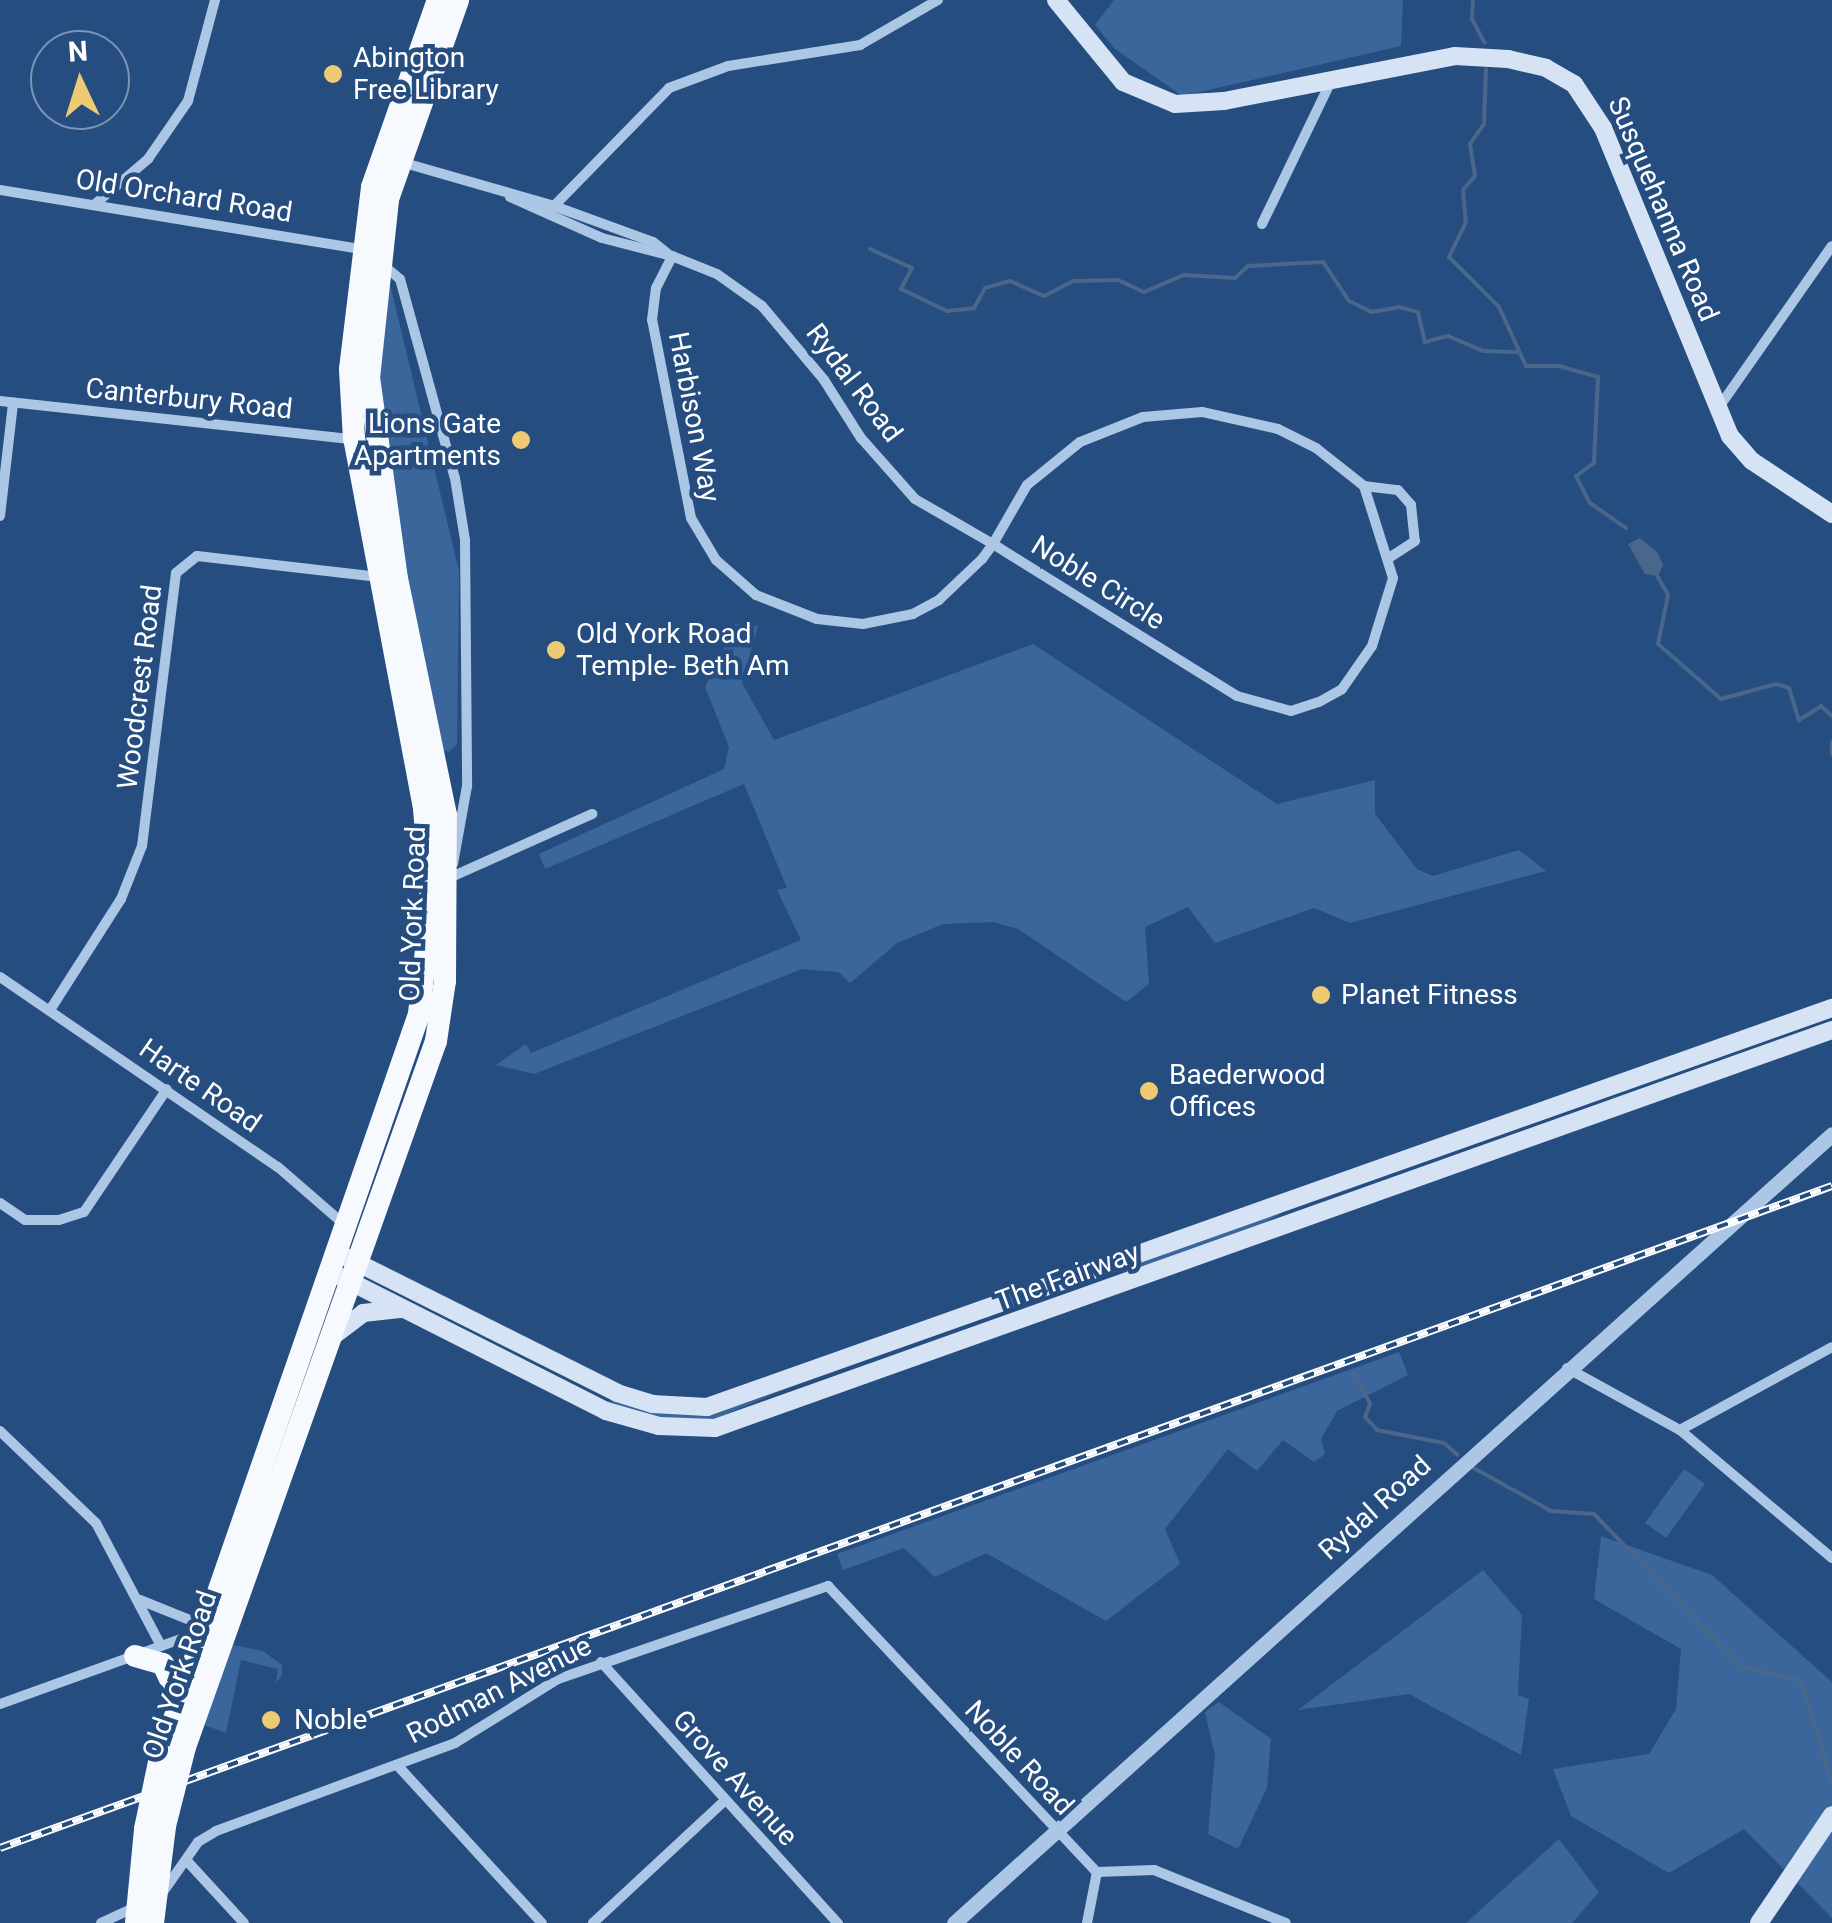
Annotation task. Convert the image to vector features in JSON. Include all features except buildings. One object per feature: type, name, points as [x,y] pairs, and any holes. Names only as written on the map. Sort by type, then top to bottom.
[{"type":"highway","name":"Old York Road","points":[[174,1746],[332,1337],[349,1257],[418,1014],[430,919],[424,808],[350,358],[392,159],[438,0]]},
{"type":"highway","name":"Old York Road","points":[[392,159],[458,0]]},
{"type":"highway","name":"Old York Road","points":[[145,1912],[155,1827],[180,1700],[218,1629],[349,1257],[436,1042],[448,879],[446,815],[388,578]]},
{"type":"highway","points":[[135,1656],[163,1664],[180,1700]]},
{"type":"main road","name":"Susquehanna Road","points":[[1056,0],[1109,69],[1156,99],[1198,104],[1455,56],[1508,58],[1546,68],[1574,84],[1603,128],[1716,410],[1752,462],[1832,514]]},
{"type":"main road","name":"The Fairway","points":[[349,1257],[633,1398],[707,1407],[790,1382],[1832,1008]]},
{"type":"main road","points":[[1801,1019],[1808,1039]]},
{"type":"main road","name":"The Fairway","points":[[349,1257],[416,1314],[640,1423],[715,1428],[798,1403],[1832,1030]]},
{"type":"main road","points":[[332,1337],[374,1309],[416,1314]]},
{"type":"main road","points":[[790,1382],[798,1403]]},
{"type":"main road","points":[[1758,1923],[1832,1815]]},
{"type":"street","points":[[96,204],[148,159],[188,101],[215,0]]},
{"type":"street","points":[[554,206],[669,88],[728,66],[860,46],[938,0]]},
{"type":"street","points":[[1262,224],[1331,81]]},
{"type":"street","name":"Rydal Road","points":[[392,159],[510,197],[554,206],[653,242],[672,256]]},
{"type":"street","name":"Old Orchard Road","points":[[0,190],[369,254]]},
{"type":"street","name":"Rydal Road","points":[[510,197],[585,232],[672,256],[716,274],[762,306],[824,380],[861,438],[916,498],[993,544]]},
{"type":"street","points":[[585,232],[591,219]]},
{"type":"street","points":[[1716,410],[1832,246]]},
{"type":"street","points":[[369,254],[400,278],[455,478],[465,540],[467,786],[448,879]]},
{"type":"street","name":"Harbison Way","points":[[672,256],[656,288],[652,320],[690,518],[716,560],[756,595],[817,619],[864,624],[914,614],[940,600],[993,544]]},
{"type":"street","name":"Canterbury Road","points":[[0,401],[363,438]]},
{"type":"street","points":[[0,516],[13,403]]},
{"type":"street","name":"Noble Circle","points":[[1175,412],[1278,429],[1316,448],[1364,486],[1390,557],[1388,604],[1372,646],[1342,689],[1291,711],[1236,696],[993,544],[1027,485],[1080,442],[1113,426],[1175,412]]},
{"type":"street","name":"Noble Circle","points":[[1364,486],[1398,490],[1412,505],[1415,541],[1390,557]]},
{"type":"street","name":"Woodcrest Road","points":[[50,1010],[121,898],[142,846],[176,573],[198,556],[388,578]]},
{"type":"street","points":[[448,879],[592,814]]},
{"type":"street","name":"Harte Road","points":[[0,977],[278,1166],[349,1257]]},
{"type":"street","points":[[0,1203],[25,1220],[59,1220],[84,1212],[167,1089]]},
{"type":"street","name":"Rydal Road","points":[[954,1923],[1567,1368],[1832,1134]]},
{"type":"street","points":[[1680,1430],[1832,1347]]},
{"type":"street","points":[[1567,1368],[1680,1430],[1832,1558]]},
{"type":"street","points":[[0,1431],[34,1456],[106,1537],[162,1646]]},
{"type":"street","name":"Rodman Avenue","points":[[145,1912],[198,1842],[216,1831],[455,1743],[558,1679],[600,1662],[828,1586],[873,1636]]},
{"type":"street","points":[[139,1600],[218,1629]]},
{"type":"street","points":[[0,1704],[218,1629]]},
{"type":"street","name":"Noble Road","points":[[873,1636],[1097,1872]]},
{"type":"street","name":"Grove Avenue","points":[[600,1662],[838,1923]]},
{"type":"street","points":[[398,1766],[542,1923]]},
{"type":"street","points":[[593,1923],[724,1802]]},
{"type":"street","points":[[187,1861],[244,1923]]},
{"type":"street","points":[[1087,1923],[1097,1872],[1154,1870],[1286,1923]]},
{"type":"street","points":[[101,1923],[145,1912]]},
{"type":"shaded area","points":[[1114,0],[1403,0],[1401,46],[1182,96],[1114,48],[1095,25]]},
{"type":"shaded area","points":[[389,280],[459,571],[457,744],[449,752],[442,750],[387,484],[375,386]]},
{"type":"shaded area","points":[[1640,538],[1658,553],[1663,565],[1658,576],[1645,574],[1628,544]]},
{"type":"shaded area","points":[[735,624],[758,626],[742,683],[774,740],[1033,644],[1277,804],[1375,780],[1375,814],[1417,869],[1433,876],[1519,850],[1546,871],[1350,923],[1314,908],[1215,943],[1188,907],[1145,927],[1149,984],[1126,1002],[1018,929],[993,922],[943,924],[897,943],[850,983],[839,972],[802,969],[534,1074],[496,1065],[526,1044],[531,1053],[801,940],[777,890],[787,888],[744,784],[545,869],[539,854],[724,769],[729,747],[705,687]]},
{"type":"shaded area","points":[[1292,1207],[1254,1229],[1128,1273],[1124,1267]]},
{"type":"shaded area","points":[[1399,1352],[1408,1375],[1337,1411],[1321,1439],[1325,1454],[1314,1462],[1283,1440],[1257,1471],[1228,1449],[1165,1529],[1180,1564],[1106,1621],[986,1553],[935,1577],[904,1548],[843,1570],[837,1554]]},
{"type":"shaded area","points":[[779,1392],[712,1420],[641,1415],[603,1401],[733,1407]]},
{"type":"shaded area","points":[[1684,1469],[1705,1484],[1666,1538],[1645,1523]]},
{"type":"shaded area","points":[[1601,1536],[1712,1575],[1832,1682],[1832,1918],[1744,1829],[1669,1873],[1571,1816],[1553,1769],[1649,1754],[1676,1709],[1681,1649],[1594,1599]]},
{"type":"shaded area","points":[[1483,1570],[1522,1615],[1518,1695],[1529,1699],[1521,1755],[1409,1694],[1298,1710]]},
{"type":"shaded area","points":[[233,1645],[263,1651],[282,1665],[282,1675],[276,1683],[278,1669],[241,1660],[226,1733],[204,1725]]},
{"type":"shaded area","points":[[1219,1702],[1271,1739],[1267,1788],[1238,1849],[1208,1834],[1215,1756],[1205,1712]]},
{"type":"shaded area","points":[[1559,1839],[1599,1892],[1572,1923],[1466,1923]]},
{"type":"waterway","points":[[1473,0],[1472,19],[1485,43]]},
{"type":"waterway","points":[[1486,69],[1484,124],[1470,144],[1475,176],[1463,190],[1466,222],[1449,257],[1499,307],[1526,366],[1559,366],[1598,377],[1594,463],[1576,476],[1590,503],[1626,528]]},
{"type":"waterway","points":[[870,249],[912,268],[901,289],[947,311],[974,308],[985,288],[1010,281],[1044,296],[1074,281],[1118,280],[1144,292],[1184,275],[1235,278],[1248,266],[1323,262],[1349,301],[1372,312],[1399,307],[1418,312],[1425,342],[1448,336],[1483,351],[1518,352]]},
{"type":"waterway","points":[[1656,574],[1668,595],[1658,644],[1721,699],[1776,684],[1789,688],[1799,720],[1821,706],[1832,716]]},
{"type":"waterway","points":[[1832,742],[1832,754]]},
{"type":"waterway","points":[[1353,1372],[1370,1404],[1365,1417],[1377,1430],[1444,1443],[1458,1455]]},
{"type":"waterway","points":[[1472,1467],[1551,1511],[1594,1514],[1742,1667],[1801,1681],[1832,1781]]},
{"type":"railway","points":[[0,1848],[1832,1186]]},
{"type":"place","name":"Abington Free Library","points":[[333,74]]},
{"type":"place","name":"Lions Gate Apartments","points":[[521,440]]},
{"type":"place","name":"Old York Road Temple- Beth Am","points":[[556,650]]},
{"type":"place","name":"Planet Fitness","points":[[1321,995]]},
{"type":"place","name":"Baederwood Offices","points":[[1149,1091]]},
{"type":"place","name":"Noble","points":[[271,1720]]}]
